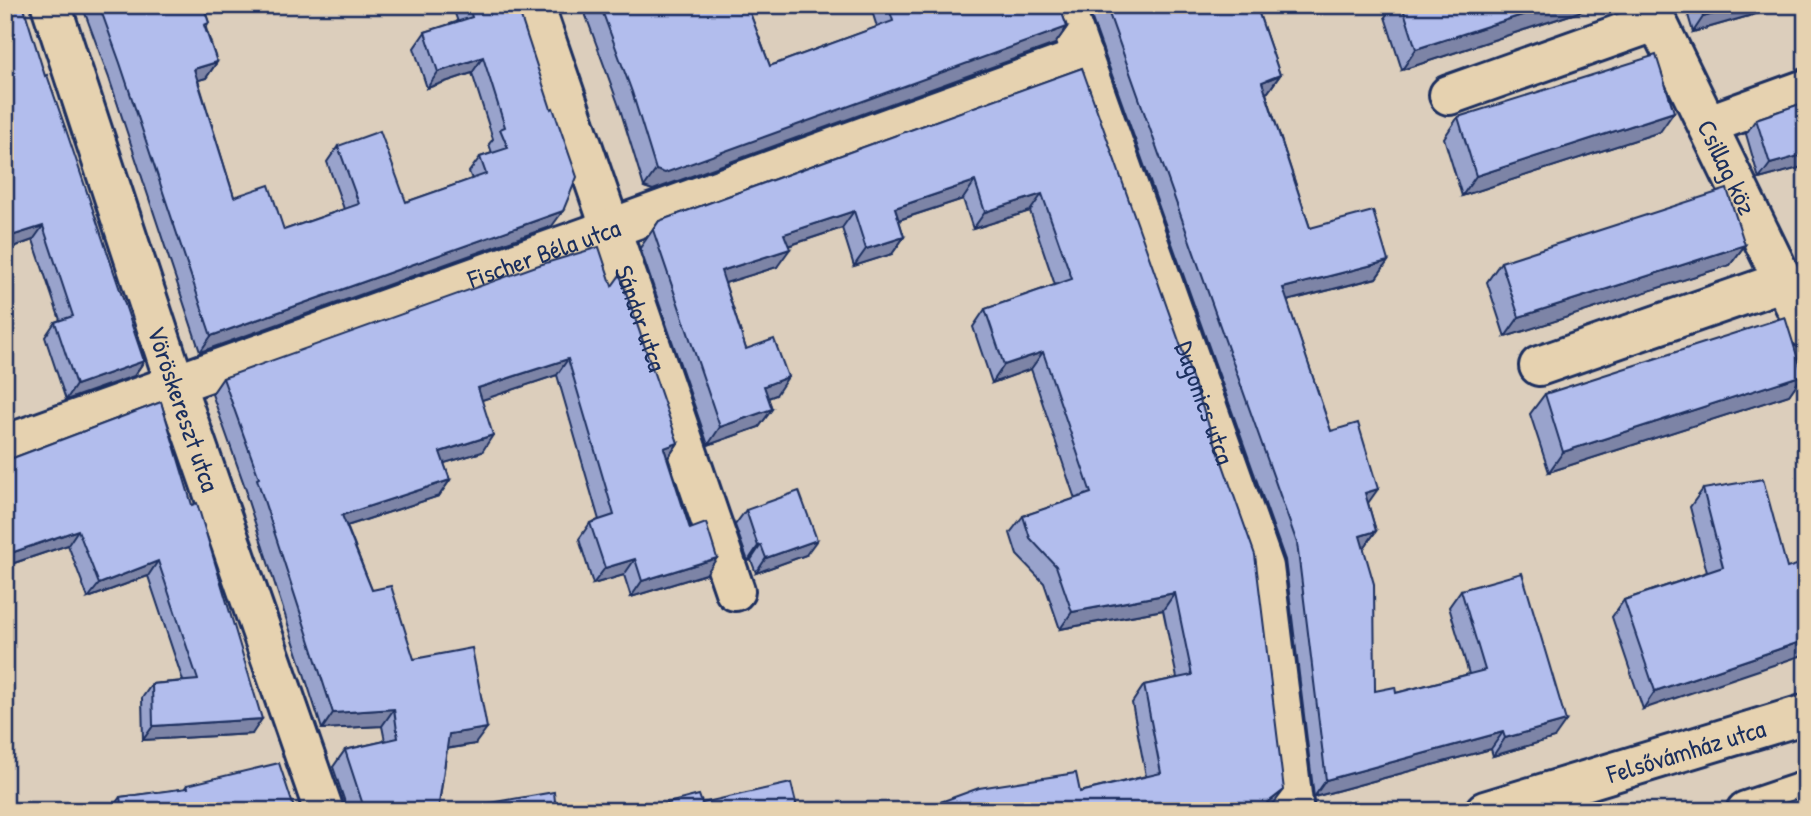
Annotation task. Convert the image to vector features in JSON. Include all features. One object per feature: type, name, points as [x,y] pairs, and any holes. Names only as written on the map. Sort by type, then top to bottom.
[{"type":"street","name":"Vöröskereszt utca","points":[[51,5],[175,383],[324,811]]},
{"type":"street","name":"Sándor utca","points":[[534,5],[735,592]]},
{"type":"street","name":"Dugonics utca","points":[[1064,5],[1264,567],[1294,811]]},
{"type":"street","points":[[1449,94],[1653,13]]},
{"type":"street","name":"Csillag köz","points":[[1653,13],[1806,328]]},
{"type":"street","name":"Fischer Béla utca","points":[[5,445],[1083,57]]},
{"type":"street","points":[[1709,124],[1806,89]]},
{"type":"street","points":[[1539,366],[1784,281]]},
{"type":"street","name":"Felsővámház utca","points":[[1507,808],[1806,714]]},
{"type":"street","points":[[1746,811],[1806,791]]},
{"type":"building","points":[[5,5],[23,5],[144,361],[76,385],[55,322],[73,316],[43,226],[5,238]]},
{"type":"building","points":[[99,5],[203,5],[209,23],[204,25],[217,62],[194,69],[234,197],[269,185],[284,230],[359,204],[338,146],[380,131],[406,202],[486,174],[480,157],[508,148],[500,129],[505,127],[483,57],[438,72],[425,32],[472,17],[468,5],[517,5],[551,109],[553,108],[577,177],[563,211],[211,336]]},
{"type":"building","points":[[600,5],[747,5],[770,66],[893,21],[888,5],[1059,5],[1067,27],[665,173],[656,170],[632,92]]},
{"type":"building","points":[[1106,5],[1256,5],[1280,75],[1262,82],[1310,228],[1373,211],[1388,261],[1283,288],[1331,431],[1358,423],[1378,489],[1365,493],[1376,531],[1360,536],[1374,584],[1375,691],[1395,687],[1396,693],[1485,670],[1461,590],[1522,573],[1566,721],[1505,738],[1503,732],[1326,780],[1297,543]]},
{"type":"building","points":[[1402,5],[1553,5],[1416,49]]},
{"type":"building","points":[[1700,5],[1745,5],[1703,17]]},
{"type":"building","points":[[1656,55],[1674,112],[1476,176],[1458,117]]},
{"type":"building","points":[[1082,68],[1255,555],[1284,790],[1257,811],[916,811],[979,788],[1076,773],[1080,792],[1161,773],[1144,685],[1192,675],[1175,593],[1072,612],[1056,566],[1030,538],[1023,516],[1091,493],[1043,352],[1004,365],[985,309],[1072,279],[1042,194],[985,212],[975,181],[895,208],[904,237],[866,249],[854,211],[784,234],[790,249],[721,271],[746,349],[774,339],[788,377],[764,386],[772,409],[720,427],[653,230],[659,221]]},
{"type":"building","points":[[1806,102],[1806,154],[1770,164],[1756,119]]},
{"type":"building","points":[[1727,189],[1745,245],[1519,317],[1501,262]]},
{"type":"building","points":[[599,247],[612,286],[620,275],[678,443],[664,448],[690,529],[706,523],[717,558],[642,581],[635,559],[605,568],[590,523],[614,515],[568,359],[478,388],[493,435],[440,452],[450,480],[342,515],[372,590],[391,586],[414,659],[472,648],[487,728],[449,734],[438,811],[365,811],[345,750],[398,738],[394,709],[333,713],[257,479],[259,478],[223,378],[539,265]]},
{"type":"building","points":[[1785,317],[1803,375],[1563,452],[1545,394]]},
{"type":"building","points":[[161,402],[192,505],[197,503],[262,719],[153,726],[152,684],[198,680],[158,561],[99,584],[78,530],[5,555],[5,461]]},
{"type":"building","points":[[1763,479],[1787,568],[1806,562],[1806,640],[1655,691],[1624,600],[1723,567],[1703,489]]},
{"type":"building","points":[[799,491],[817,540],[766,558],[761,545],[758,546],[746,510]]},
{"type":"building","points":[[279,763],[295,811],[122,811],[120,797],[188,788],[187,785]]},
{"type":"building","points":[[791,783],[798,811],[637,811],[699,795],[702,803]]},
{"type":"building","points":[[554,792],[556,811],[460,811],[460,808]]},
{"type":"building","points":[[1806,796],[1806,811],[1729,811],[1750,804],[1759,808],[1770,808]]}]
